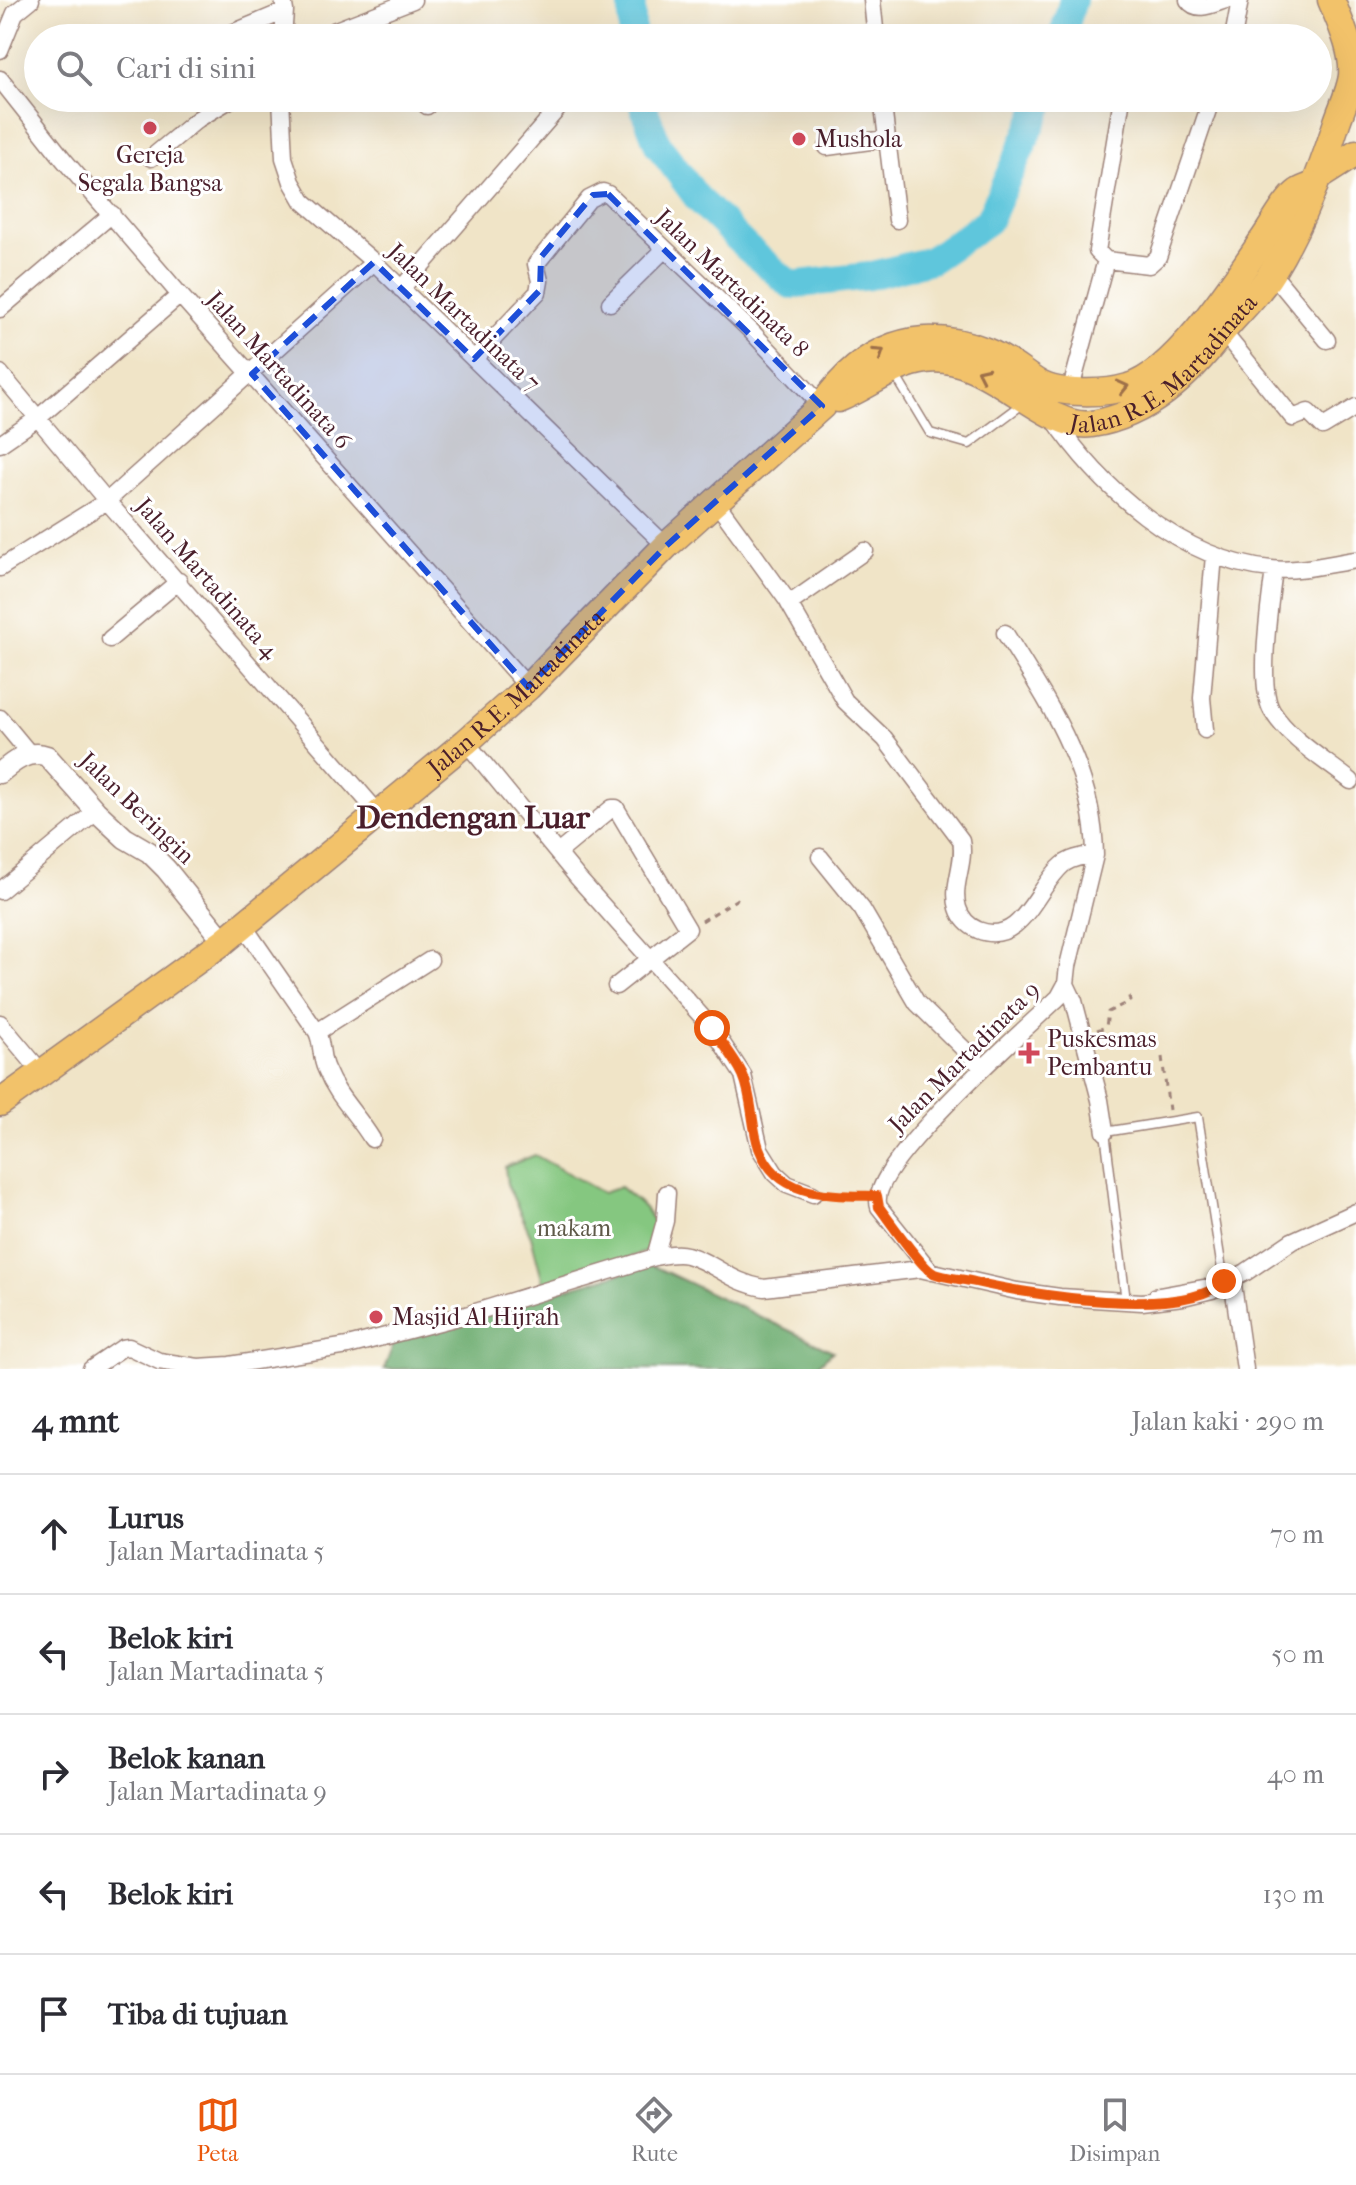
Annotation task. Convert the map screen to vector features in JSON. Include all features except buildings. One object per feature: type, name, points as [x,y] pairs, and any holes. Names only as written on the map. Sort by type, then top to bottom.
[{"type":"highway","points":[[1318,180],[1354,78],[1352,42],[1331,0]]},
{"type":"highway","points":[[1318,180],[1356,153]]},
{"type":"highway","name":"Jalan R.E. Martadinata","points":[[0,1103],[233,933],[466,742],[528,687],[666,546],[822,406],[837,385],[875,353],[888,346],[915,340],[947,342],[985,351],[1065,421],[1084,425],[1133,413],[1184,377],[1272,273],[1318,180]]},
{"type":"highway","name":"Jalan R.E. Martadinata","points":[[822,406],[893,371],[927,359],[952,361],[1039,399],[1070,392],[1127,388],[1150,379],[1229,291],[1296,193],[1318,180]]},
{"type":"street","points":[[0,50],[15,13],[31,0]]},
{"type":"street","points":[[355,24],[413,0]]},
{"type":"street","points":[[872,0],[875,24]]},
{"type":"street","points":[[1188,0],[1198,8],[1226,0]]},
{"type":"street","points":[[1236,24],[1240,0]]},
{"type":"street","points":[[248,24],[284,6]]},
{"type":"street","points":[[367,20],[369,24]]},
{"type":"street","name":"Jalan Martadinata 6","points":[[0,79],[24,109]]},
{"type":"street","name":"Jalan Martadinata 6","points":[[26,112],[180,295],[528,687]]},
{"type":"street","points":[[151,158],[210,112]]},
{"type":"street","name":"Jalan Martadinata 7","points":[[282,112],[284,158],[303,201],[374,262],[666,546]]},
{"type":"street","points":[[401,289],[555,112]]},
{"type":"street","points":[[883,112],[897,220]]},
{"type":"street","points":[[1120,112],[1097,251],[1106,260],[1149,265],[1158,257],[1207,112]]},
{"type":"street","points":[[827,147],[885,139]]},
{"type":"street","name":"Jalan Martadinata 8","points":[[474,359],[538,292],[540,281],[536,264],[593,195],[603,192],[751,331],[822,406]]},
{"type":"street","points":[[0,309],[112,214]]},
{"type":"street","points":[[610,303],[664,250]]},
{"type":"street","points":[[1070,392],[1106,260]]},
{"type":"street","points":[[0,568],[107,501],[374,262]]},
{"type":"street","points":[[1272,273],[1327,340]]},
{"type":"street","points":[[0,444],[38,418],[180,295]]},
{"type":"street","points":[[1223,332],[1293,418],[1308,412],[1323,427],[1356,407]]},
{"type":"street","name":"Jalan Martadinata 4","points":[[0,373],[379,814]]},
{"type":"street","points":[[1039,399],[1083,459],[1168,532],[1214,555],[1240,564],[1274,570],[1356,560]]},
{"type":"street","points":[[716,502],[789,604],[845,701],[885,739],[961,840],[964,852],[956,897],[958,911],[965,921],[987,933],[1007,931],[1030,910],[1066,862],[1095,855]]},
{"type":"street","points":[[789,604],[865,551]]},
{"type":"street","points":[[1205,730],[1202,698],[1214,555]]},
{"type":"street","points":[[1274,570],[1265,648],[1270,708],[1285,729],[1351,781]]},
{"type":"street","points":[[110,639],[179,581]]},
{"type":"street","name":"Jalan Martadinata 9","points":[[877,1196],[903,1150],[983,1068],[1059,997],[1066,984],[1095,855],[1087,791],[1079,764],[1049,704],[1005,633]]},
{"type":"street","points":[[0,718],[29,753],[0,773]]},
{"type":"street","points":[[466,742],[558,853],[712,1028],[743,1075],[760,1149],[775,1173],[787,1184],[813,1194]]},
{"type":"street","name":"Jalan Beringin","points":[[29,753],[47,756],[96,811],[125,838],[155,858],[233,933]]},
{"type":"street","points":[[558,853],[612,808],[616,808],[688,929],[616,986]]},
{"type":"street","points":[[0,891],[96,811]]},
{"type":"street","points":[[820,857],[862,909],[917,1003],[983,1068]]},
{"type":"street","points":[[233,933],[317,1032],[322,1042],[325,1069],[341,1100],[359,1118],[372,1139]]},
{"type":"street","points":[[317,1032],[430,960]]},
{"type":"street","points":[[1066,984],[1074,1001],[1100,1100],[1105,1132]]},
{"type":"street","points":[[0,1023],[42,1073]]},
{"type":"street","points":[[655,1257],[665,1221],[667,1193]]},
{"type":"street","points":[[877,1196],[879,1207],[931,1272]]},
{"type":"street","points":[[91,1369],[122,1348],[129,1347],[159,1361],[183,1367],[256,1365],[397,1335],[655,1257],[687,1255],[744,1285],[764,1288],[906,1269],[1017,1291],[1126,1300],[1183,1297],[1212,1290],[1292,1241],[1356,1212]]},
{"type":"street","points":[[1227,1280],[1245,1369]]},
{"type":"lane","points":[[893,371],[930,433],[969,444],[1039,399]]},
{"type":"lane","points":[[1126,1300],[1105,1132],[1198,1117],[1227,1280]]},
{"type":"path","points":[[688,929],[742,896]]},
{"type":"path","points":[[1082,1034],[1106,1027],[1108,1012],[1130,1001],[1128,993]]},
{"type":"path","points":[[1162,1057],[1170,1122]]},
{"type":"path","points":[[813,1194],[877,1196]]},
{"type":"highlighted area","points":[[608,194],[822,406],[666,546],[528,687],[252,374],[374,262],[474,359],[540,290],[541,257],[593,195]]},
{"type":"green space","name":"makam","points":[[535,1155],[603,1193],[620,1187],[645,1208],[657,1228],[646,1252],[544,1286],[531,1236],[507,1184],[505,1167]]},
{"type":"green space","points":[[651,1265],[833,1351],[814,1369],[384,1369],[397,1335]]},
{"type":"waterway","points":[[632,0],[632,24]]},
{"type":"waterway","points":[[1066,24],[1073,0]]},
{"type":"waterway","points":[[645,112],[658,145],[698,199],[746,247],[791,285],[869,276],[931,260],[988,221],[1038,112]]},
{"type":"place","name":"Gereja Segala Bangsa","points":[[150,128]]},
{"type":"place","name":"Mushola","points":[[799,139]]},
{"type":"place","name":"Puskesmas Pembantu","points":[[1029,1053]]},
{"type":"place","name":"Masjid Al Hijrah","points":[[376,1317]]},
{"type":"district","name":"Dendengan Luar","points":[[473,817]]},
{"type":"route","points":[[712,1028],[743,1075],[760,1149],[775,1173],[787,1184],[813,1194],[877,1196],[879,1207],[931,1272],[1017,1291],[1107,1302],[1183,1297],[1212,1290],[1224,1281]]}]
